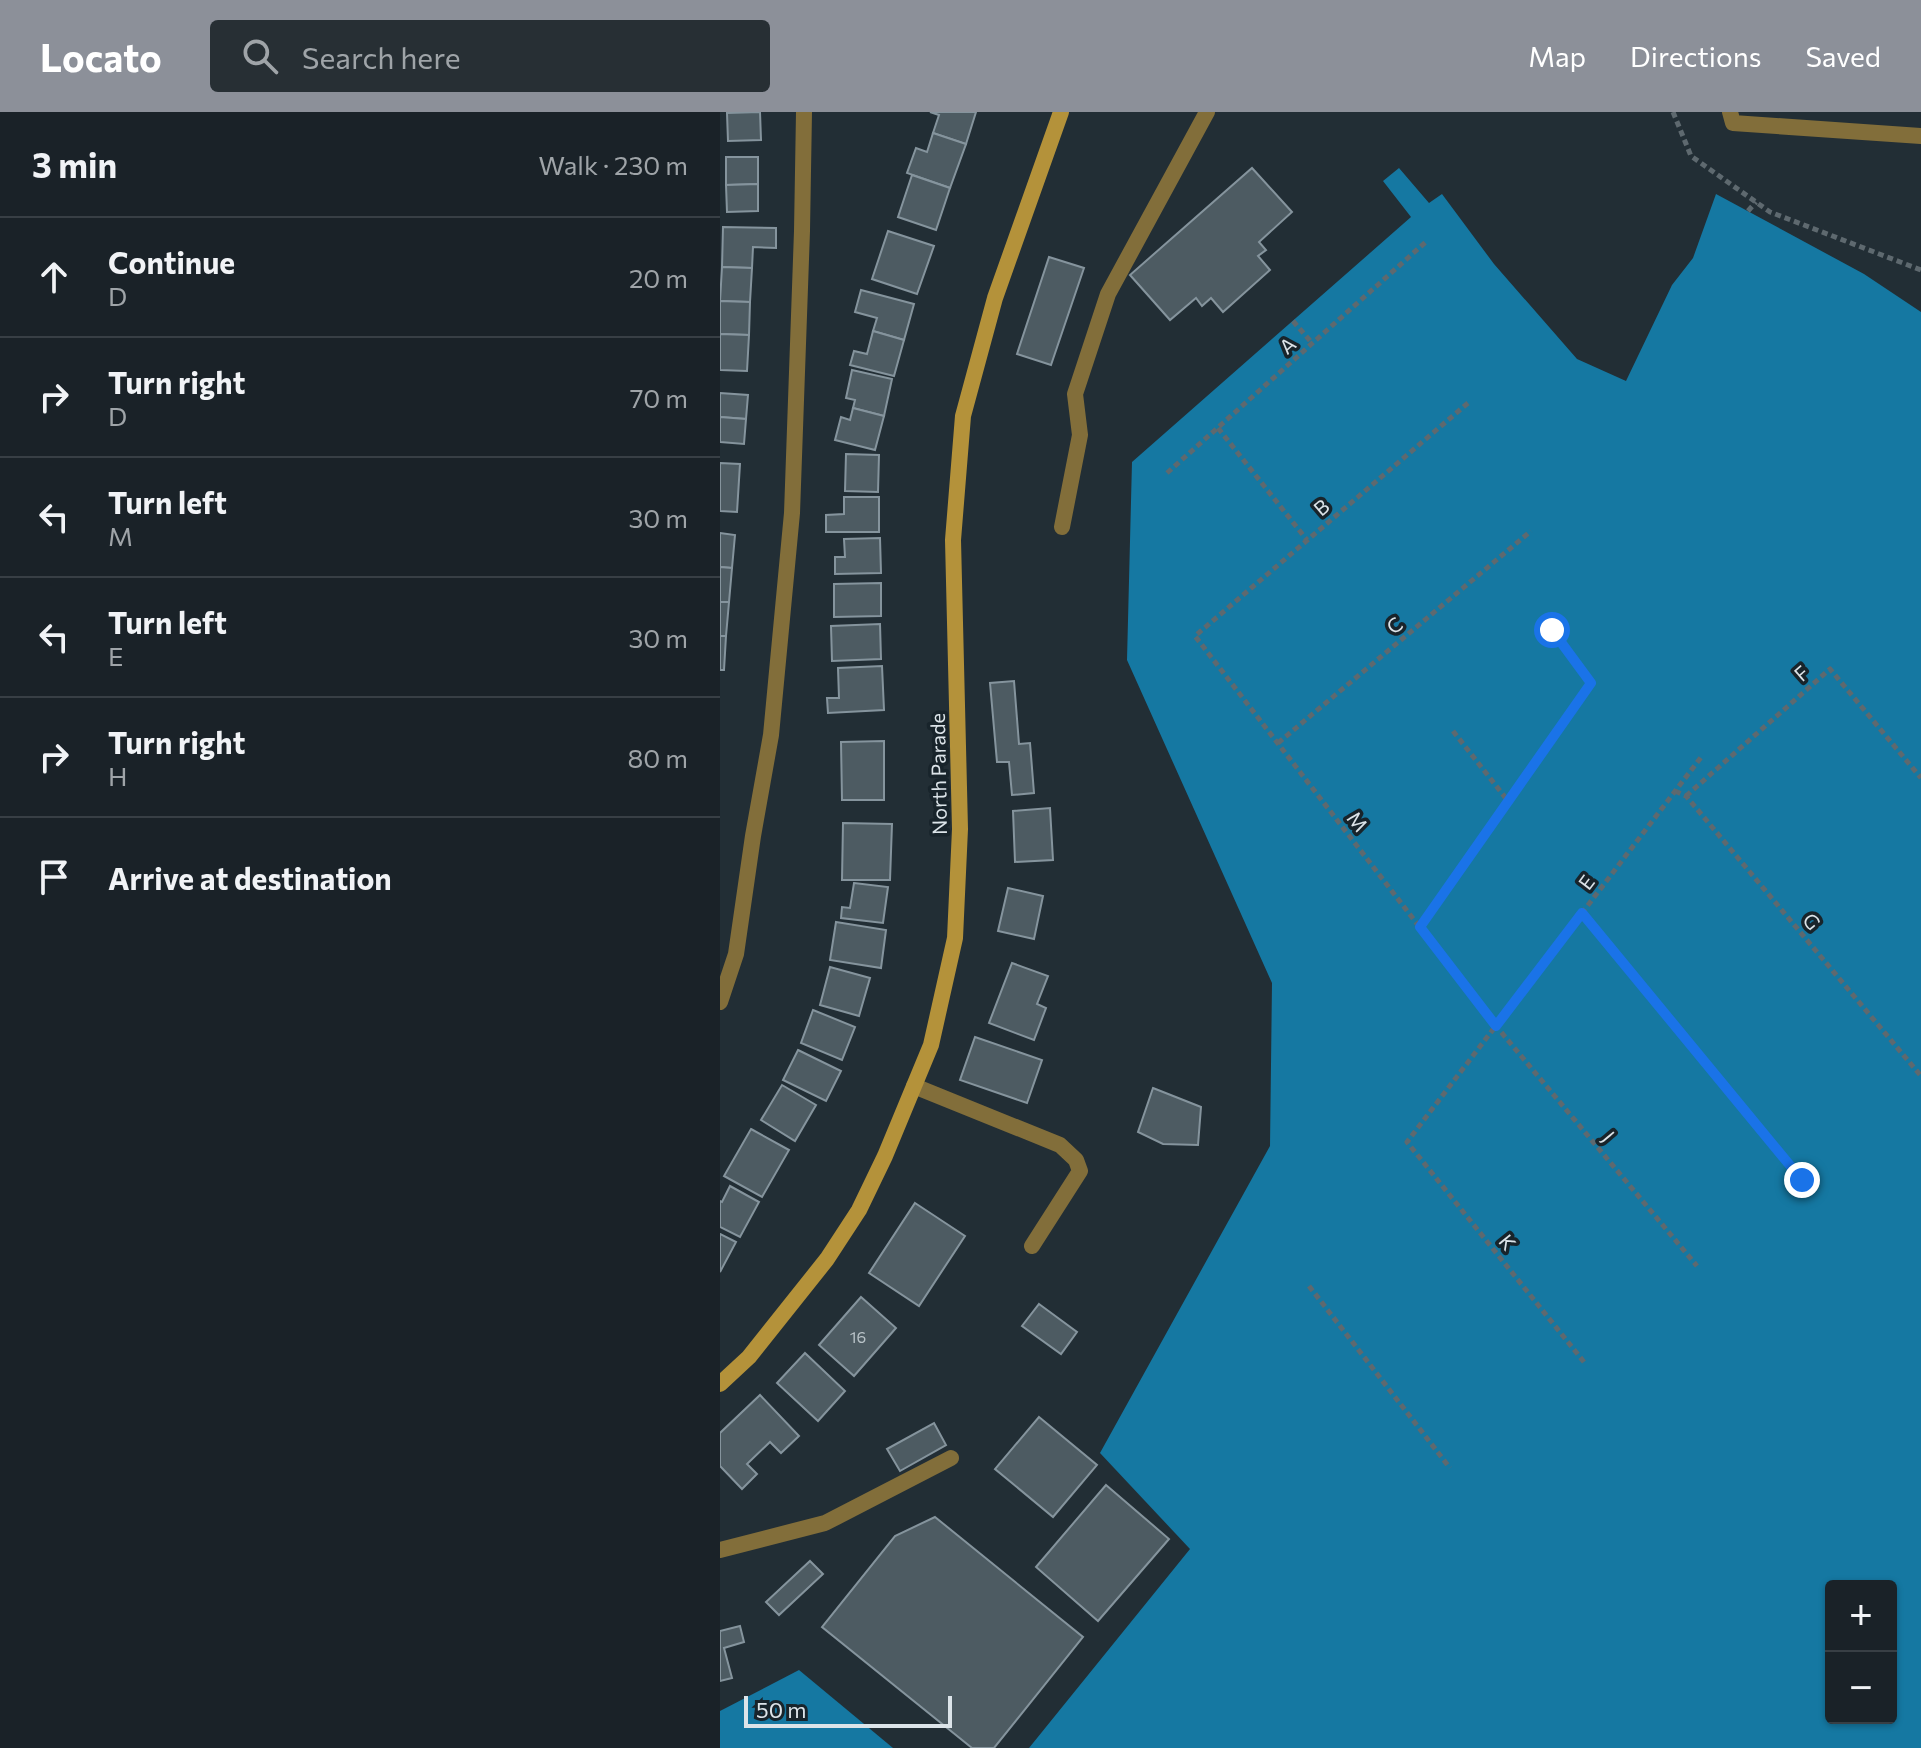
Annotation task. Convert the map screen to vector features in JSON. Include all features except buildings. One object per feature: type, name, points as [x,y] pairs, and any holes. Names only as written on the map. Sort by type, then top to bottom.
[{"type":"street","name":"North Parade","points":[[720,1384],[749,1357],[827,1259],[859,1210],[931,1045],[955,938],[960,829],[953,540],[963,416],[995,298],[1061,112]]},
{"type":"lane","points":[[720,1002],[736,954],[771,735],[792,513],[804,112]]},
{"type":"lane","points":[[1062,527],[1080,435],[1075,394],[1108,294],[1207,112]]},
{"type":"lane","points":[[1730,112],[1733,123],[1921,136]]},
{"type":"lane","points":[[914,1086],[1060,1145],[1076,1160],[1080,1171],[1032,1246]]},
{"type":"lane","points":[[720,1550],[825,1523],[951,1458]]},
{"type":"path","points":[[1673,112],[1691,156],[1770,212],[1921,270]]},
{"type":"path","points":[[1748,211],[1756,202]]},
{"type":"path","name":"A","points":[[1167,473],[1428,240]]},
{"type":"path","points":[[1293,321],[1312,343]]},
{"type":"path","name":"B","points":[[1195,636],[1468,403]]},
{"type":"path","points":[[1218,428],[1307,541]]},
{"type":"path","name":"C","points":[[1278,743],[1531,531]]},
{"type":"path","points":[[1420,927],[1591,683],[1552,630]]},
{"type":"path","name":"M","points":[[1195,636],[1496,1026]]},
{"type":"path","name":"F","points":[[1686,796],[1830,669],[1921,778]]},
{"type":"path","points":[[1453,731],[1508,801]]},
{"type":"path","name":"E","points":[[1407,1142],[1702,756]]},
{"type":"path","name":"G","points":[[1675,791],[1686,796],[1921,1076]]},
{"type":"path","points":[[1582,913],[1802,1180]]},
{"type":"path","name":"J","points":[[1496,1026],[1697,1266]]},
{"type":"path","name":"K","points":[[1407,1142],[1584,1362]]},
{"type":"path","points":[[1309,1286],[1450,1468]]},
{"type":"water","points":[[1399,168],[1429,203],[1442,194],[1494,264],[1577,359],[1626,381],[1672,285],[1693,258],[1716,194],[1864,274],[1921,312],[1921,1748],[1029,1748],[1190,1549],[1100,1453],[1270,1146],[1272,983],[1127,660],[1132,462],[1411,217],[1383,181]]},
{"type":"water","points":[[799,1670],[893,1748],[720,1748],[720,1711]]},
{"type":"route","points":[[1552,630],[1591,683],[1420,927],[1496,1026],[1582,913],[1802,1180]]}]
